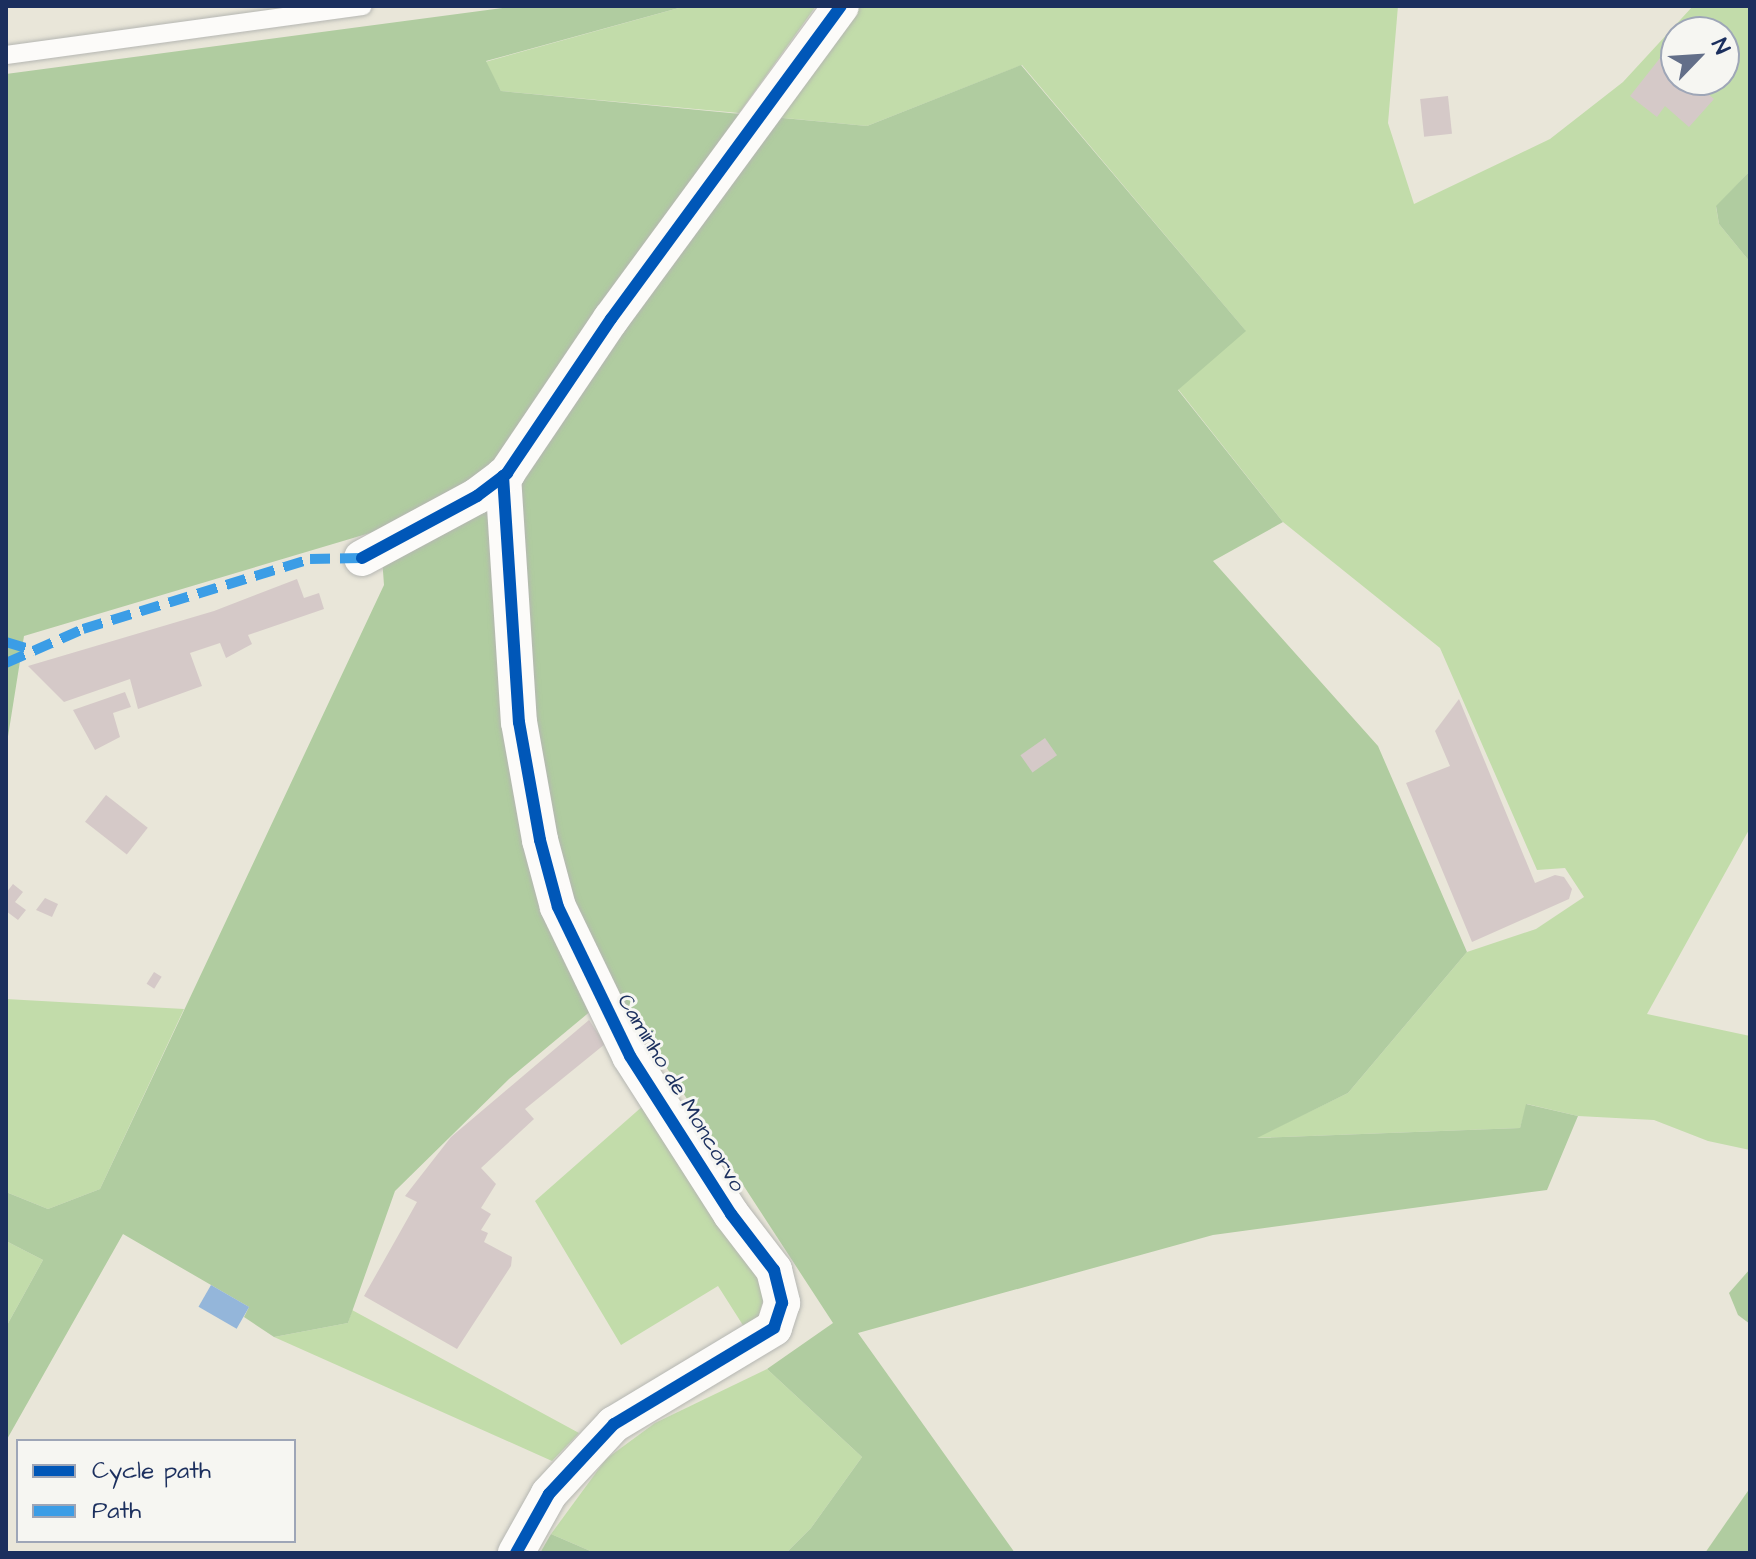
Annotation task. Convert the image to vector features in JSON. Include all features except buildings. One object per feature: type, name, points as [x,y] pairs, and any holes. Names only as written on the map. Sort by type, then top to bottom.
[{"type":"street","points":[[362,558],[503,476],[620,306],[841,6]]},
{"type":"street","name":"Caminho de Moncorvo","points":[[503,476],[519,722],[540,840],[558,907],[630,1056],[731,1214],[774,1270],[782,1303],[774,1328],[614,1424],[549,1494],[516,1553]]},
{"type":"lane","points":[[6,55],[363,6]]},
{"type":"green space","points":[[517,6],[686,6],[486,61],[501,91],[867,126],[1021,65],[1246,331],[1178,390],[1283,522],[1213,561],[1378,746],[1467,952],[1348,1093],[1257,1138],[1520,1128],[1526,1104],[1578,1116],[1547,1190],[1213,1235],[858,1333],[1015,1553],[786,1553],[811,1528],[862,1457],[767,1369],[833,1323],[616,990],[509,1079],[395,1191],[348,1323],[274,1337],[244,1317],[249,1307],[123,1234],[6,1441],[6,1327],[43,1260],[6,1241],[6,1192],[48,1209],[100,1189],[384,585],[380,530],[24,636],[6,749],[6,74]]},
{"type":"green space","points":[[686,6],[816,6],[739,113],[501,91],[485,62]]},
{"type":"green space","points":[[856,6],[1398,6],[1388,123],[1414,204],[1550,139],[1623,82],[1660,42],[1660,96],[1740,96],[1740,16],[1684,16],[1693,6],[1750,6],[1750,171],[1716,207],[1719,224],[1750,262],[1750,828],[1647,1014],[1750,1036],[1750,1150],[1708,1141],[1654,1120],[1578,1116],[1527,1104],[1520,1128],[1255,1138],[1348,1093],[1467,952],[1536,929],[1584,897],[1565,868],[1537,870],[1440,648],[1283,522],[1178,389],[1245,330],[1022,65],[867,126],[774,117]]},
{"type":"green space","points":[[1750,171],[1750,262],[1719,224],[1716,206]]},
{"type":"green space","points":[[6,999],[184,1009],[100,1189],[48,1209],[6,1192]]},
{"type":"green space","points":[[644,1105],[766,1291],[756,1324],[746,1330],[718,1286],[621,1345],[535,1201]]},
{"type":"green space","points":[[6,1241],[43,1260],[6,1327]]},
{"type":"green space","points":[[1750,1269],[1750,1324],[1738,1315],[1729,1293]]},
{"type":"green space","points":[[352,1310],[579,1433],[552,1461],[274,1337],[348,1323]]},
{"type":"green space","points":[[767,1369],[862,1457],[811,1528],[786,1553],[595,1553],[551,1534],[606,1459],[655,1423]]},
{"type":"green space","points":[[1750,1488],[1750,1553],[1705,1553]]},
{"type":"green space","points":[[551,1534],[595,1553],[540,1553]]},
{"type":"water","points":[[211,1285],[249,1307],[237,1329],[198,1307]]},
{"type":"marked path","points":[[6,663],[83,629],[310,559],[362,558]]},
{"type":"marked path","points":[[6,642],[35,651]]},
{"type":"cycle path","points":[[362,558],[477,496],[507,473],[611,319],[841,6]]},
{"type":"cycle path","points":[[503,476],[519,722],[540,840],[558,907],[630,1056],[731,1214],[774,1270],[782,1303],[774,1328],[614,1424],[549,1494],[516,1553]]}]
